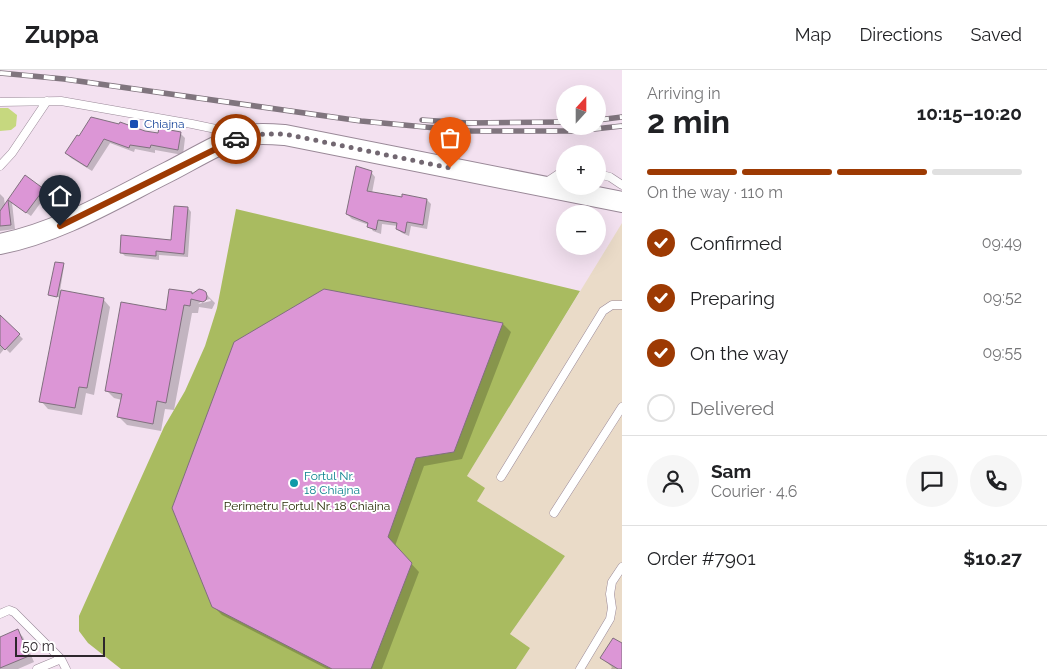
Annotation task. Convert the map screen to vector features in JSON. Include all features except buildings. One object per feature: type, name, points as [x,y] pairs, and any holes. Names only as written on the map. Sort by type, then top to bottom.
[{"type":"main road","points":[[0,244],[27,238],[70,221],[218,147],[245,136],[263,133],[285,134],[622,202]]},
{"type":"lane","points":[[0,102],[47,101],[77,104],[192,124],[245,136]]},
{"type":"lane","points":[[0,166],[12,153],[47,101]]},
{"type":"lane","points":[[542,186],[556,176]]},
{"type":"lane","points":[[606,176],[622,185]]},
{"type":"lane","points":[[501,477],[603,311],[612,305],[622,305]]},
{"type":"lane","points":[[554,513],[622,407]]},
{"type":"lane","points":[[580,669],[610,619],[612,582],[622,566]]},
{"type":"lane","points":[[0,614],[9,610],[14,612],[61,659],[66,669]]},
{"type":"lane","points":[[37,669],[61,659]]},
{"type":"shaded area","points":[[622,223],[622,669],[516,669],[530,648],[510,634],[565,556],[477,501],[467,476],[602,255],[606,255],[606,249]]},
{"type":"green space","points":[[0,108],[8,108],[17,115],[16,126],[11,130],[0,131]]},
{"type":"green space","name":"Perimetru Fortul Nr. 18 Chiajna","points":[[236,209],[580,291],[467,476],[485,488],[477,501],[565,556],[510,634],[530,648],[516,669],[121,669],[88,643],[79,631],[79,616],[164,427],[185,391],[205,346],[217,308]]},
{"type":"railway","points":[[0,73],[64,79],[361,121],[468,131],[576,131],[622,126]]},
{"type":"railway","points":[[606,119],[622,117]]},
{"type":"railway","points":[[422,120],[468,123],[556,122]]},
{"type":"way so far","points":[[236,139],[263,133],[285,134],[450,168]]},
{"type":"place","name":"Chiajna","points":[[134,124]]},
{"type":"place","name":"Fortul Nr. 18 Chiajna","points":[[294,483]]},
{"type":"route","points":[[60,226],[236,139]]}]
